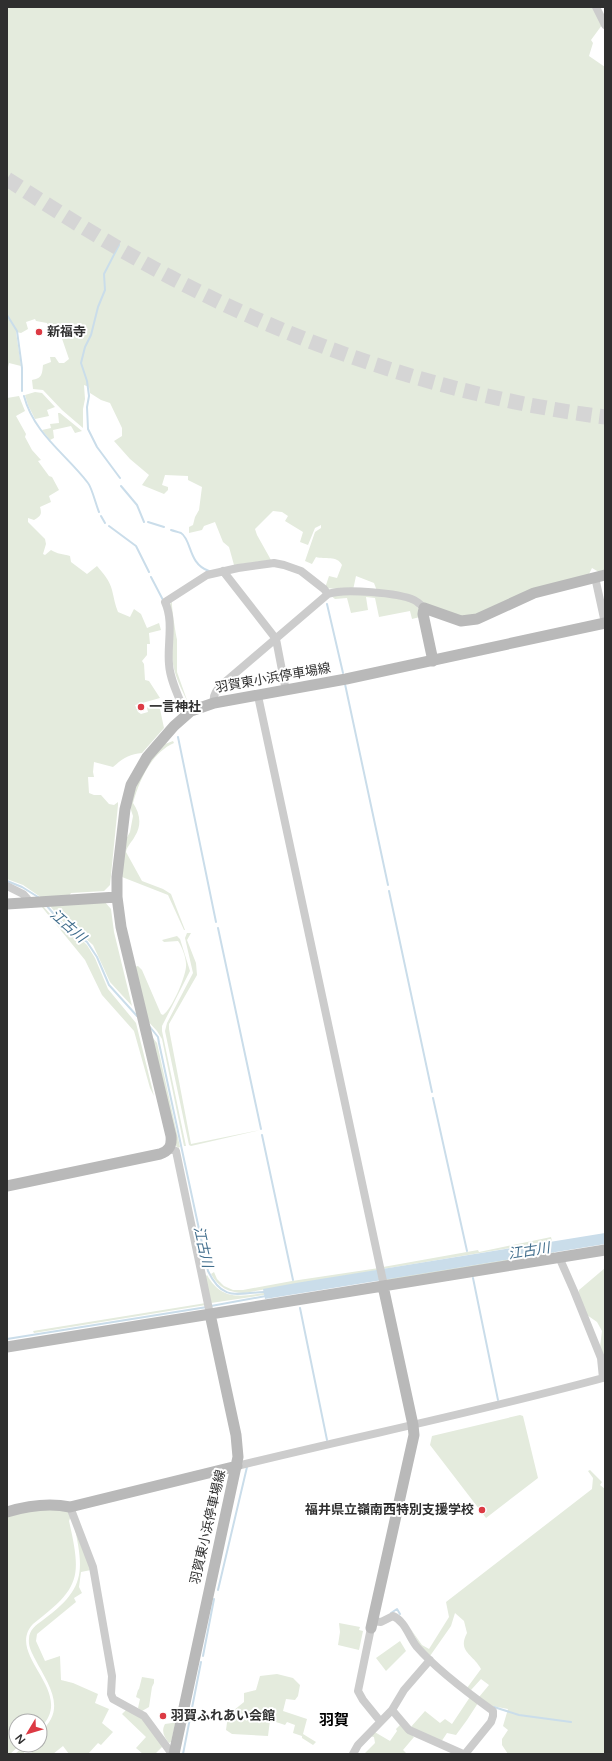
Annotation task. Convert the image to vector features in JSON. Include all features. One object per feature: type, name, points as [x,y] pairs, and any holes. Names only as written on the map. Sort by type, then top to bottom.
[{"type":"street","points":[[596,7],[605,25]]},
{"type":"street","points":[[186,715],[176,691],[169,665],[170,616],[165,602],[201,578],[223,571],[253,566],[280,564],[306,574],[328,594]]},
{"type":"street","points":[[223,571],[276,639],[286,691]]},
{"type":"street","points":[[214,703],[213,697],[218,689],[328,594],[343,591],[403,596],[416,600],[424,608],[461,620],[477,620],[534,593],[600,576],[605,624]]},
{"type":"street","points":[[424,608],[423,614],[433,661]]},
{"type":"street","name":"羽賀東小浜停車場線","points":[[169,1149],[172,1144],[171,1136],[144,1029],[121,927],[117,897],[117,877],[123,825],[131,785],[147,757],[186,715],[198,708],[214,703],[286,691],[605,624]]},
{"type":"street","points":[[258,696],[413,1425],[414,1435],[358,1691],[363,1700],[380,1721]]},
{"type":"street","points":[[7,886],[39,901]]},
{"type":"street","points":[[7,904],[117,897]]},
{"type":"street","points":[[7,1186],[160,1154],[169,1149],[176,1151],[236,1435],[238,1449],[237,1466],[324,1444],[413,1425],[603,1378],[601,1358],[559,1258]]},
{"type":"street","points":[[7,1347],[209,1309],[605,1250]]},
{"type":"street","name":"羽賀東小浜停車場線","points":[[7,1512],[30,1507],[62,1505],[70,1507],[237,1466],[173,1754]]},
{"type":"street","points":[[70,1507],[93,1567],[112,1676],[113,1685],[111,1694],[113,1699],[144,1716],[173,1754]]},
{"type":"street","points":[[372,1624],[381,1622],[393,1616],[399,1619],[417,1647],[466,1691],[493,1711],[493,1716],[491,1722],[464,1754],[409,1730],[392,1710]]},
{"type":"street","points":[[353,1754],[358,1745],[392,1710],[404,1690],[430,1660]]},
{"type":"shaded area","points":[[7,7],[594,7],[602,25],[591,40],[593,43],[589,56],[605,67],[605,572],[599,572],[592,568],[588,576],[470,619],[377,591],[374,583],[356,576],[353,590],[325,588],[329,576],[337,578],[342,565],[337,560],[330,558],[316,557],[312,564],[305,561],[315,532],[321,528],[321,525],[315,528],[308,545],[300,542],[303,532],[285,521],[288,516],[282,512],[273,511],[255,529],[271,560],[234,565],[229,547],[223,542],[215,522],[204,526],[202,530],[189,533],[189,527],[193,525],[199,510],[202,487],[188,480],[188,476],[165,475],[162,485],[168,487],[168,490],[164,494],[142,485],[149,475],[130,459],[114,441],[122,436],[122,428],[110,403],[101,400],[90,393],[89,387],[84,385],[85,399],[83,409],[83,428],[62,410],[43,390],[33,389],[32,380],[41,376],[43,365],[51,362],[50,357],[55,357],[59,363],[64,363],[69,359],[58,327],[50,330],[47,323],[36,321],[35,319],[26,322],[28,329],[21,333],[16,332],[21,366],[9,363],[7,371]]},
{"type":"shaded area","points":[[35,392],[42,393],[55,407],[47,410],[49,416],[35,419],[25,395]]},
{"type":"shaded area","points":[[19,396],[25,411],[16,416],[26,434],[25,437],[32,450],[41,460],[38,461],[49,476],[52,477],[59,490],[49,496],[51,502],[40,507],[41,513],[38,517],[34,520],[28,518],[28,522],[45,539],[46,544],[43,554],[45,555],[51,550],[70,556],[71,562],[87,574],[97,566],[110,583],[118,612],[130,617],[134,609],[141,614],[147,628],[159,623],[161,630],[149,633],[150,644],[147,644],[147,655],[142,661],[144,664],[145,680],[149,681],[160,698],[135,705],[138,712],[141,714],[148,712],[147,708],[151,704],[160,709],[164,728],[142,753],[133,754],[126,757],[113,767],[94,762],[94,777],[88,777],[89,793],[101,795],[109,804],[114,805],[118,802],[110,885],[104,891],[71,893],[69,896],[42,898],[23,885],[7,879],[7,398]]},
{"type":"shaded area","points":[[58,413],[82,431],[75,433],[71,426],[53,430],[54,438],[50,440],[42,430],[51,428],[50,424],[59,423]]},
{"type":"shaded area","points":[[334,594],[390,597],[410,601],[416,605],[420,617],[412,619],[410,611],[379,617],[375,598],[366,597],[368,610],[351,613],[347,598],[335,599],[331,596]]},
{"type":"shaded area","points":[[172,601],[177,639],[177,672],[188,703],[174,669],[171,645],[170,604]]},
{"type":"shaded area","points":[[173,741],[174,743],[159,754],[147,768],[139,786],[133,803],[139,815],[139,828],[126,852],[142,881],[163,889],[171,894],[185,930],[168,895],[122,877],[125,841],[130,832],[133,816],[130,807],[135,789],[147,764],[165,744]]},
{"type":"shaded area","points":[[104,901],[111,909],[114,932],[132,1006],[110,982],[93,945],[83,936],[66,925],[50,906]]},
{"type":"shaded area","points":[[42,905],[60,925],[87,945],[95,958],[108,989],[136,1023],[154,1096],[150,1088],[134,1031],[102,995],[85,960],[41,906]]},
{"type":"shaded area","points":[[187,933],[191,933],[187,940],[196,963],[197,975],[169,1024],[169,1029],[191,1144],[260,1130],[191,1146],[189,1145],[165,1031],[167,1023],[193,973],[185,938]]},
{"type":"shaded area","points":[[177,936],[180,939],[190,971],[162,1026],[162,1031],[186,1146],[184,1146],[162,1039],[145,1018],[134,967],[138,966],[142,970],[161,1014],[163,1015],[167,1012],[178,993],[186,967],[184,953],[178,941],[164,942],[162,940]]},
{"type":"shaded area","points":[[149,1033],[157,1043],[180,1147],[178,1148],[176,1146]]},
{"type":"shaded area","points":[[551,1237],[552,1241],[383,1269],[383,1267],[478,1250],[479,1252]]},
{"type":"shaded area","points":[[554,1252],[387,1281],[385,1279]]},
{"type":"shaded area","points":[[379,1268],[379,1270],[244,1293],[234,1292],[224,1288],[214,1279],[211,1274],[214,1272],[217,1279],[224,1286],[233,1290],[243,1290]]},
{"type":"shaded area","points":[[605,1268],[605,1367],[600,1347],[602,1331],[597,1322],[587,1315],[578,1294],[579,1290]]},
{"type":"shaded area","points":[[207,1275],[218,1289],[225,1293],[239,1296],[264,1293],[264,1295],[211,1303],[205,1277]]},
{"type":"shaded area","points":[[206,1303],[206,1305],[34,1333],[33,1331]]},
{"type":"shaded area","points":[[520,1415],[523,1416],[538,1478],[486,1518],[430,1445],[432,1436]]},
{"type":"shaded area","points":[[590,1470],[602,1482],[600,1485],[605,1489],[605,1754],[508,1754],[502,1745],[502,1739],[508,1730],[503,1726],[508,1709],[492,1706],[479,1697],[489,1685],[481,1679],[471,1690],[467,1688],[481,1669],[465,1649],[464,1639],[467,1633],[464,1621],[455,1613],[451,1626],[430,1656],[421,1647],[410,1628],[422,1645],[429,1649],[449,1617],[446,1602],[592,1489],[593,1478],[588,1471]]},
{"type":"shaded area","points":[[67,1509],[71,1516],[69,1521],[73,1540],[76,1569],[74,1580],[68,1591],[49,1612],[33,1624],[27,1636],[27,1648],[32,1661],[47,1687],[51,1701],[49,1714],[48,1716],[48,1713],[8,1713],[8,1753],[11,1753],[7,1754],[7,1515],[19,1511]]},
{"type":"shaded area","points":[[74,1525],[91,1570],[81,1572],[79,1587],[82,1593],[74,1598],[76,1602],[37,1634],[36,1641],[45,1661],[60,1656],[61,1680],[73,1683],[98,1694],[95,1703],[109,1709],[102,1723],[113,1732],[101,1745],[98,1743],[88,1754],[69,1754],[63,1746],[53,1754],[33,1754],[32,1753],[48,1753],[48,1723],[53,1714],[54,1705],[50,1687],[30,1649],[29,1636],[35,1626],[57,1609],[74,1589],[80,1568],[78,1542]]},
{"type":"shaded area","points":[[339,1623],[360,1627],[359,1630],[363,1631],[359,1650],[338,1645],[340,1632]]},
{"type":"shaded area","points":[[400,1641],[406,1651],[386,1671],[376,1658]]},
{"type":"shaded area","points":[[277,1674],[293,1678],[300,1685],[298,1696],[295,1700],[286,1699],[283,1711],[307,1719],[303,1734],[316,1742],[313,1745],[302,1738],[302,1736],[293,1733],[295,1725],[287,1722],[285,1725],[270,1720],[268,1736],[232,1734],[226,1730],[228,1715],[244,1702],[244,1693],[256,1690],[260,1676]]},
{"type":"shaded area","points":[[142,1677],[154,1679],[154,1683],[149,1707],[142,1711],[138,1708],[140,1699],[136,1697]]},
{"type":"shaded area","points":[[470,1697],[478,1703],[456,1735],[447,1733],[441,1742],[410,1728],[425,1711],[440,1723],[445,1719],[452,1724]]},
{"type":"shaded area","points":[[127,1709],[138,1714],[164,1745],[155,1754],[143,1754],[136,1748],[146,1737],[122,1714]]},
{"type":"shaded area","points":[[177,1715],[171,1742],[169,1743],[163,1729],[165,1724],[172,1723],[172,1718]]},
{"type":"shaded area","points":[[400,1725],[414,1737],[403,1750],[407,1754],[364,1754],[375,1743],[374,1737],[369,1736],[373,1731],[390,1741],[397,1731],[396,1729]]},
{"type":"water","points":[[605,1233],[605,1244],[265,1299],[263,1289],[296,1283]]},
{"type":"waterway","points":[[119,245],[104,274],[105,290],[98,307],[91,335],[85,347],[81,363],[87,381],[89,396],[87,407],[88,429],[97,447],[120,478]]},
{"type":"waterway","points":[[7,315],[17,331],[22,368],[22,391]]},
{"type":"waterway","points":[[24,396],[35,422],[43,433],[88,483],[99,512]]},
{"type":"waterway","points":[[121,486],[137,505],[144,522]]},
{"type":"waterway","points":[[101,516],[105,523]]},
{"type":"waterway","points":[[148,522],[164,527]]},
{"type":"waterway","points":[[109,526],[136,546],[149,572]]},
{"type":"waterway","points":[[171,530],[181,533],[184,536],[197,563],[202,568],[209,571]]},
{"type":"waterway","points":[[151,577],[163,600]]},
{"type":"waterway","points":[[327,604],[343,673]]},
{"type":"waterway","points":[[345,684],[388,885]]},
{"type":"waterway","points":[[178,704],[179,711]]},
{"type":"waterway","points":[[178,737],[216,922]]},
{"type":"waterway","name":"江古川","points":[[7,881],[22,887],[38,897]]},
{"type":"waterway","points":[[389,891],[432,1092]]},
{"type":"waterway","name":"江古川","points":[[47,906],[64,926],[87,942],[97,957],[109,985],[137,1016]]},
{"type":"waterway","points":[[218,928],[261,1129]]},
{"type":"waterway","name":"江古川","points":[[150,1027],[158,1037],[208,1271],[219,1288],[225,1292],[232,1294],[264,1292]]},
{"type":"waterway","points":[[433,1098],[467,1251]]},
{"type":"waterway","points":[[262,1135],[293,1280]]},
{"type":"waterway","points":[[473,1278],[498,1400]]},
{"type":"waterway","points":[[211,1306],[266,1296]]},
{"type":"waterway","points":[[7,1339],[207,1307]]},
{"type":"waterway","points":[[300,1308],[327,1440]]},
{"type":"waterway","points":[[218,1590],[247,1467]]},
{"type":"waterway","points":[[203,1656],[214,1599]]},
{"type":"waterway","points":[[391,1613],[397,1609],[400,1614]]},
{"type":"waterway","points":[[183,1754],[201,1662]]},
{"type":"waterway","points":[[494,1707],[519,1715],[571,1722]]},
{"type":"tunnel","points":[[7,179],[88,230],[151,267],[223,304],[275,327],[382,367],[437,383],[493,397],[605,417]]},
{"type":"place","name":"新福寺","points":[[39,332]]},
{"type":"place","name":"一言神社","points":[[141,707]]},
{"type":"place","name":"福井県立嶺南西特別支援学校","points":[[482,1510]]},
{"type":"place","name":"羽賀ふれあい会館","points":[[163,1716]]},
{"type":"district","name":"羽賀","points":[[334,1720]]}]
